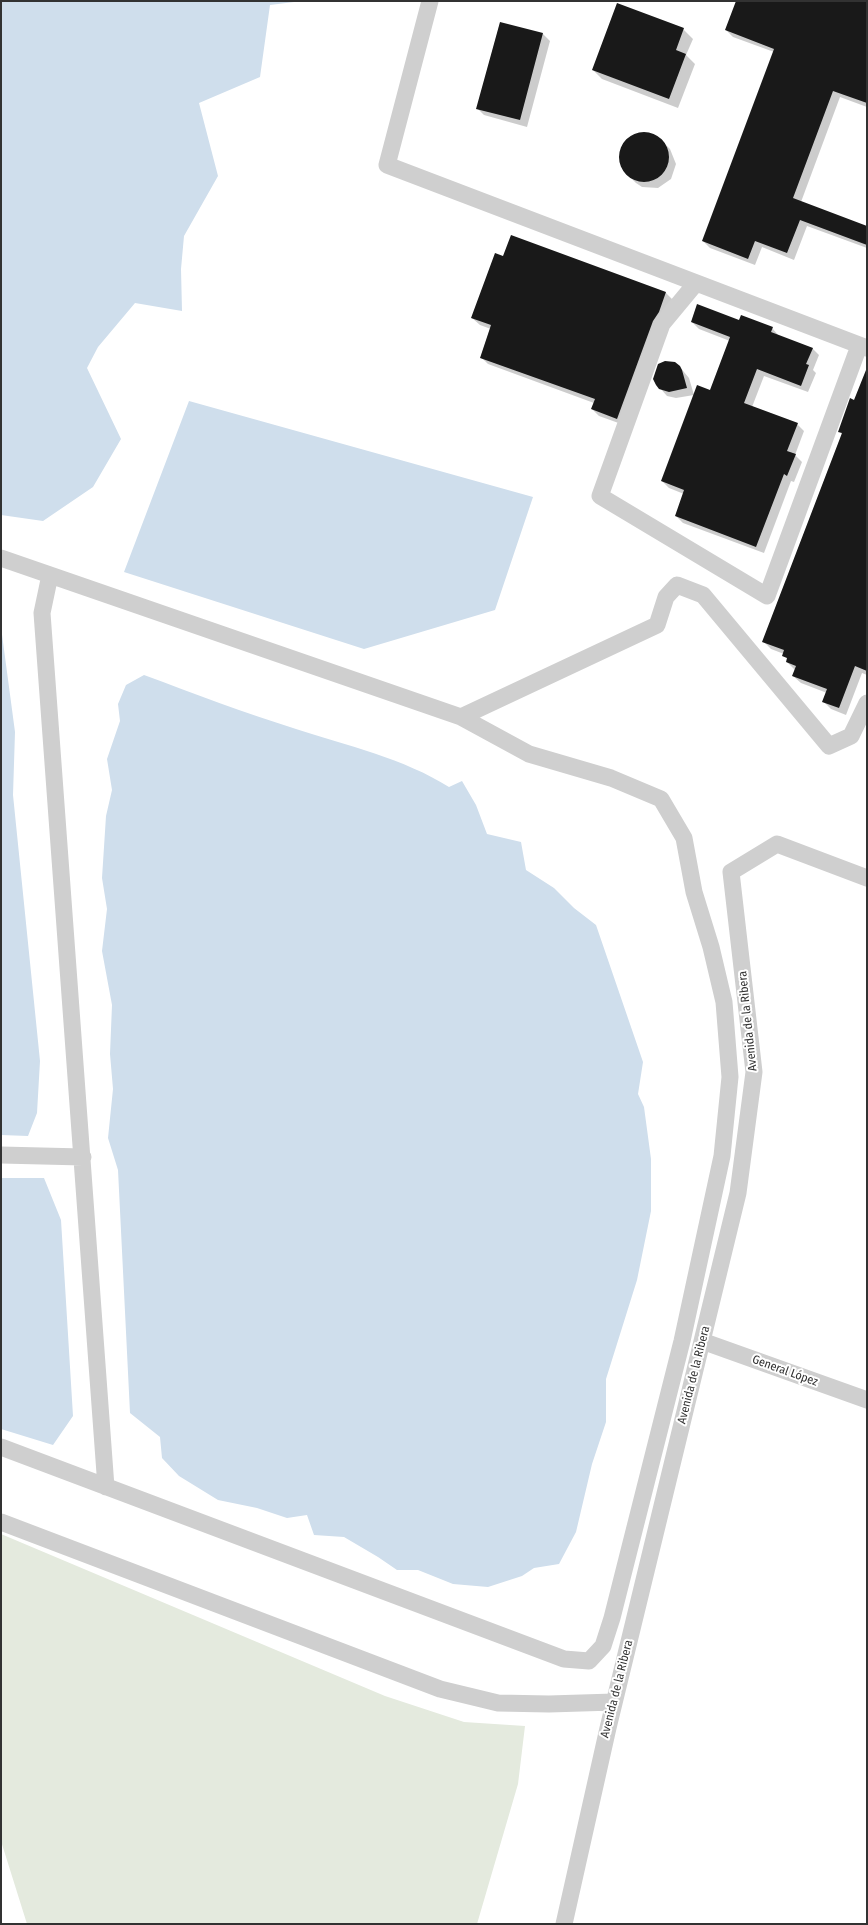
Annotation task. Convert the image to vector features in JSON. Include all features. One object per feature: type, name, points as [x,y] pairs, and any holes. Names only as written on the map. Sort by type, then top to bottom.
[{"type":"street","points":[[430,1],[387,165],[696,283],[863,347],[767,596],[600,496],[662,324],[696,283]]},
{"type":"street","points":[[1,558],[461,717],[529,754],[611,778],[661,799],[684,838],[694,892],[711,946],[724,1002],[730,1077],[722,1156],[682,1340],[614,1610],[603,1646],[589,1662],[564,1659],[1,1447]]},
{"type":"street","points":[[50,575],[42,613],[106,1487]]},
{"type":"street","points":[[461,717],[657,625],[666,597],[677,585],[703,595],[829,746],[851,736],[867,703]]},
{"type":"street","name":"Avenida de la Ribera","points":[[564,1924],[614,1702],[738,1193],[754,1072],[731,872],[777,844],[867,878]]},
{"type":"street","points":[[1,1155],[83,1157]]},
{"type":"street","name":"General López","points":[[702,1341],[867,1400]]},
{"type":"street","points":[[1,1522],[440,1689],[498,1703],[549,1704],[614,1702]]},
{"type":"shaded area","points":[[1,1534],[385,1696],[464,1722],[525,1726],[518,1784],[477,1924],[27,1924],[1,1841]]},
{"type":"water","points":[[1,1],[302,1],[270,5],[260,77],[199,103],[218,176],[184,236],[181,269],[182,311],[135,303],[98,347],[87,368],[121,439],[93,487],[43,521],[1,515]]},
{"type":"water","points":[[189,401],[533,497],[495,610],[364,649],[124,572]]},
{"type":"water","points":[[1,627],[15,732],[13,795],[40,1061],[37,1113],[28,1136],[1,1135]]},
{"type":"water","points":[[144,675],[220,703],[414,768],[449,787],[462,781],[476,805],[487,834],[521,842],[526,870],[554,888],[574,908],[596,925],[643,1062],[638,1094],[644,1107],[651,1159],[651,1211],[637,1280],[606,1379],[606,1422],[592,1464],[576,1532],[559,1564],[534,1568],[522,1576],[488,1587],[453,1584],[418,1570],[397,1570],[344,1537],[314,1535],[307,1515],[287,1518],[257,1508],[218,1500],[179,1476],[162,1458],[160,1437],[130,1413],[118,1170],[108,1138],[113,1089],[110,1054],[112,1005],[102,951],[107,909],[102,878],[106,816],[112,790],[107,759],[120,721],[118,704],[126,685]]},
{"type":"water","points":[[1,1178],[44,1178],[61,1220],[73,1416],[53,1445],[1,1429]]},
{"type":"building","points":[[736,1],[867,1],[867,103],[833,91],[793,198],[867,226],[867,245],[800,220],[787,253],[755,241],[748,259],[702,241],[774,49],[725,30]]},
{"type":"building","points":[[617,3],[684,28],[676,50],[686,54],[669,99],[592,70]]},
{"type":"building","points":[[500,22],[543,33],[520,120],[476,109]]},
{"type":"building","points":[[639,132],[649,132],[662,139],[669,152],[669,162],[662,175],[649,182],[639,182],[630,178],[623,171],[619,162],[619,152],[623,143],[630,136]]},
{"type":"building","points":[[511,235],[666,292],[659,312],[653,321],[617,419],[591,409],[595,399],[480,358],[491,325],[471,318],[495,253],[503,256]]},
{"type":"building","points":[[697,304],[739,320],[741,315],[773,327],[771,332],[813,348],[806,364],[809,365],[801,386],[757,369],[744,403],[798,423],[787,451],[796,454],[787,476],[784,474],[756,547],[675,516],[684,490],[661,481],[697,385],[710,390],[730,337],[691,322]]},
{"type":"building","points":[[665,361],[675,362],[680,366],[687,388],[669,392],[659,389],[653,379],[658,364]]},
{"type":"building","points":[[866,370],[867,671],[855,666],[839,708],[822,702],[827,689],[792,676],[796,666],[786,662],[787,658],[782,656],[784,650],[762,642],[842,433],[838,432],[850,398],[854,400]]}]
